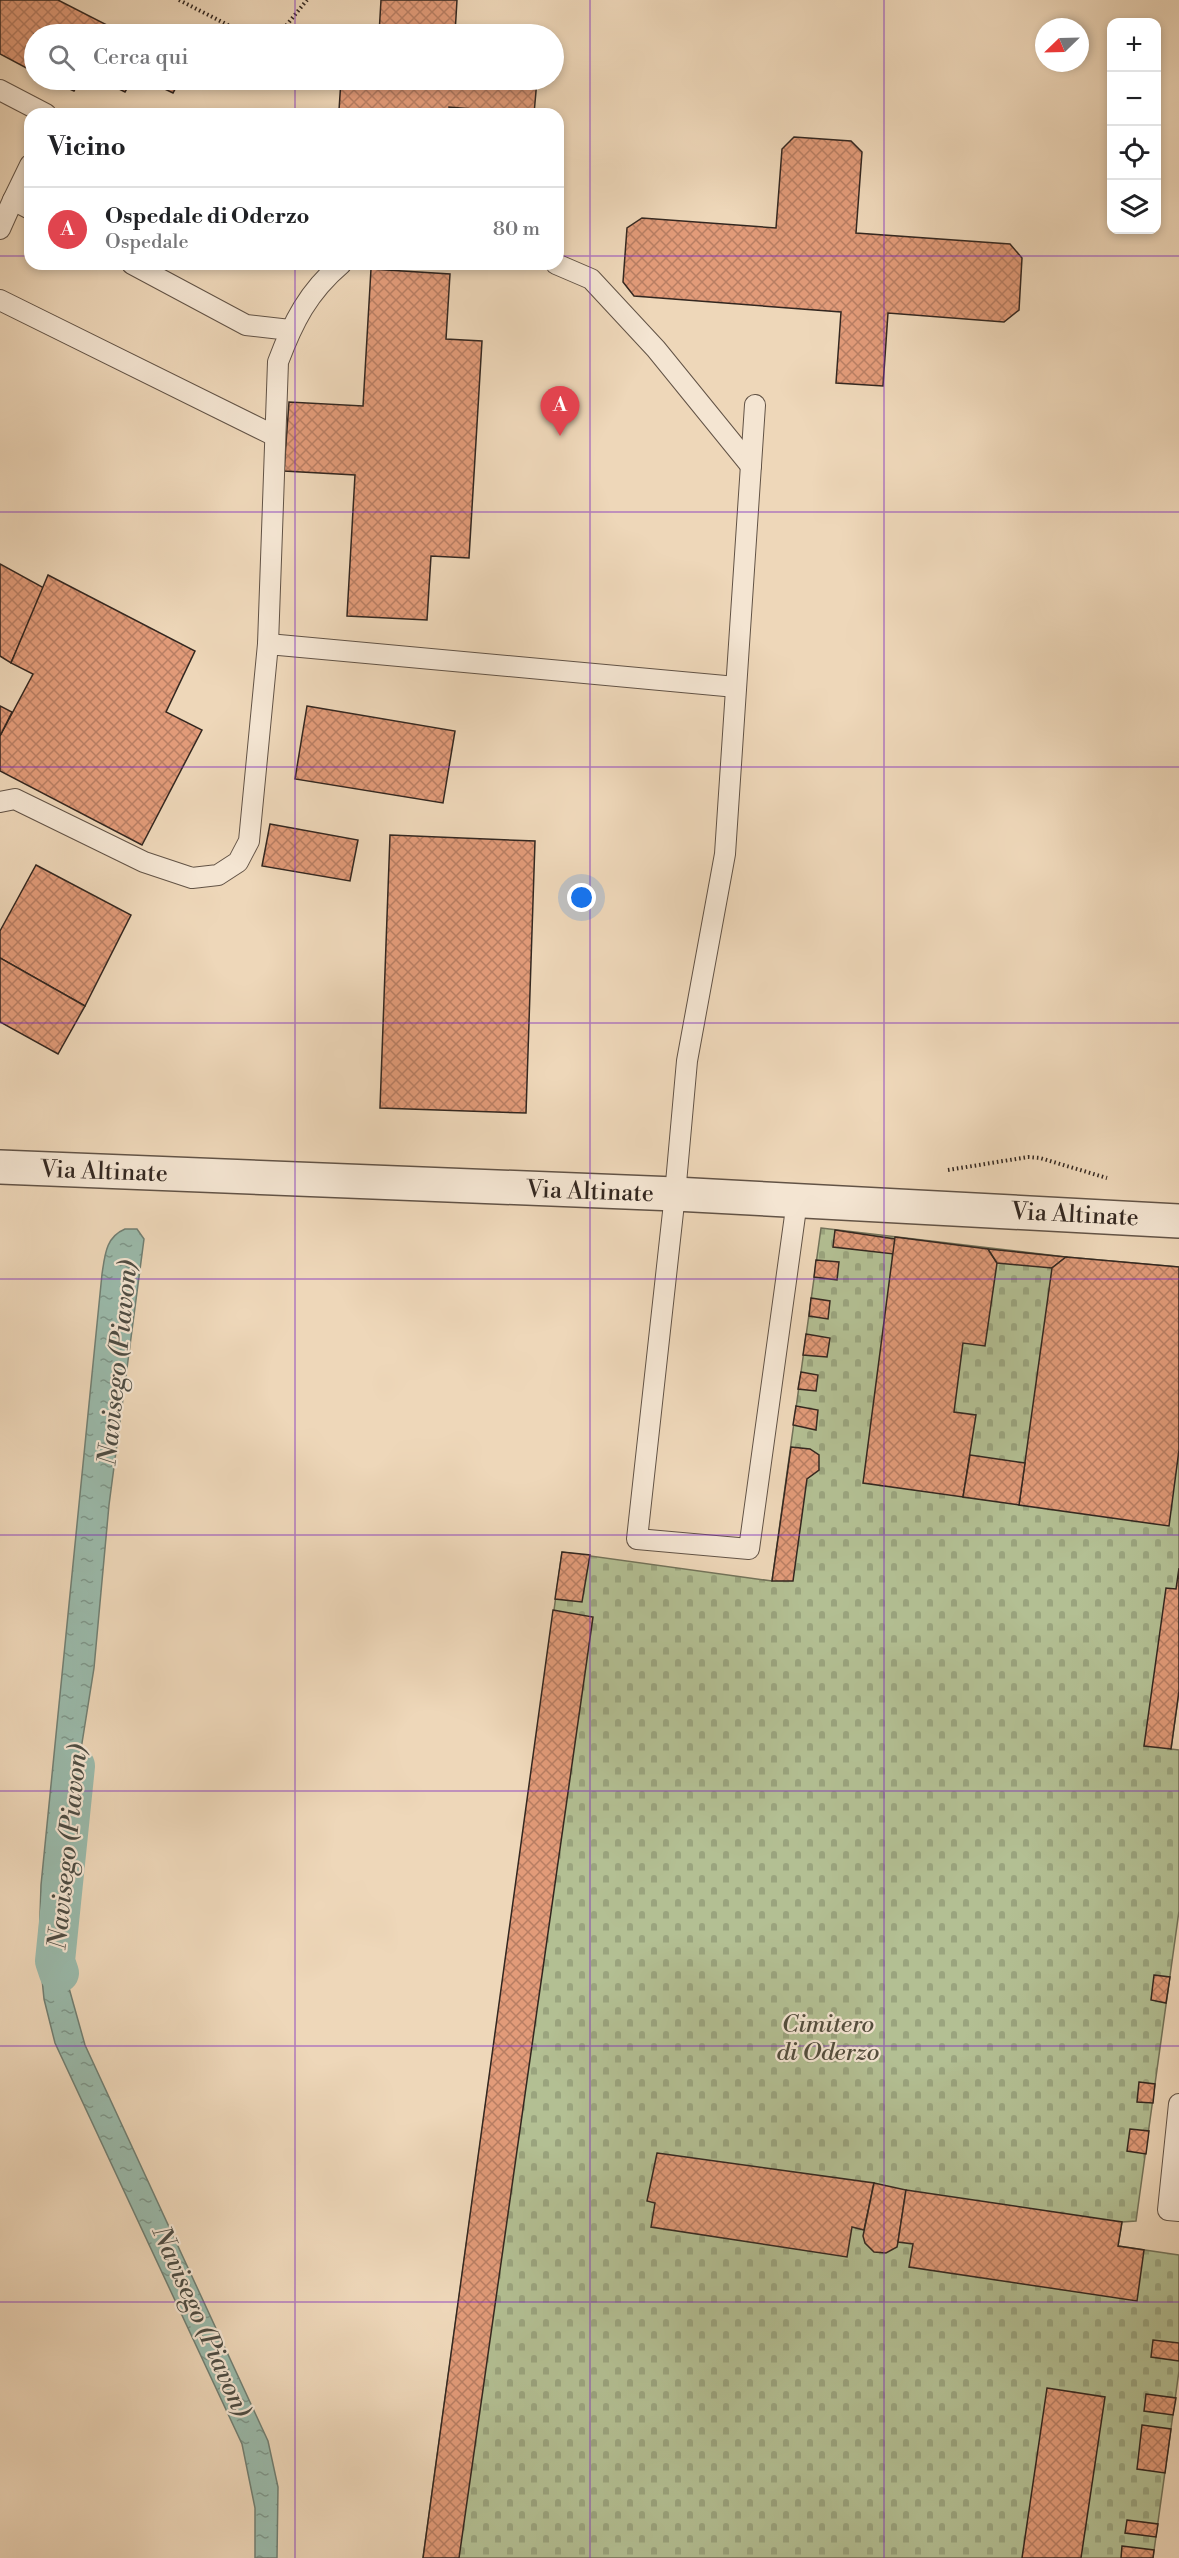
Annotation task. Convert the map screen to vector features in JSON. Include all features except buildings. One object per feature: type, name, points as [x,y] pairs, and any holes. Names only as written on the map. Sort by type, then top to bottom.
[{"type":"street","name":"Via Altinate","points":[[0,1167],[675,1194],[1179,1221]]},
{"type":"lane","points":[[0,90],[34,108]]},
{"type":"lane","points":[[0,229],[22,205]]},
{"type":"lane","points":[[564,267],[591,279],[656,349],[751,466]]},
{"type":"lane","points":[[143,270],[246,325],[290,330]]},
{"type":"lane","points":[[0,802],[15,800],[144,862],[192,878],[218,875],[238,862],[249,840],[268,644],[278,362],[290,330],[317,285],[333,270]]},
{"type":"lane","points":[[0,300],[275,436]]},
{"type":"lane","points":[[754,405],[725,854],[687,1061],[675,1194],[637,1539],[749,1549],[797,1201]]},
{"type":"lane","points":[[268,644],[736,687]]},
{"type":"lane","points":[[1179,2104],[1168,2210],[1179,2211]]},
{"type":"path","points":[[179,0],[226,24]]},
{"type":"path","points":[[287,24],[307,0]]},
{"type":"path","points":[[941,1171],[1028,1157],[1040,1158],[1111,1179]]},
{"type":"green space","name":"Cimitero di Oderzo","points":[[821,1228],[1066,1257],[1179,1267],[1179,1691],[1171,1749],[1179,1750],[1179,1911],[1136,2221],[1122,2222],[1118,2246],[1179,2255],[1179,2371],[1153,2558],[423,2558],[562,1552],[772,1581]]},
{"type":"water","points":[[125,1229],[137,1229],[144,1239],[109,1505],[94,1668],[58,1893],[61,1948],[69,1988],[85,2045],[268,2441],[278,2487],[277,2558],[255,2558],[255,2508],[242,2444],[55,2043],[44,1999],[39,1948],[41,1885],[102,1274],[110,1241]]},
{"type":"waterway","name":"Navisego (Piavon)","points":[[59,1973],[55,1961],[75,1766]]},
{"type":"place","name":"Ospedale di Oderzo","points":[[560,436]]}]
